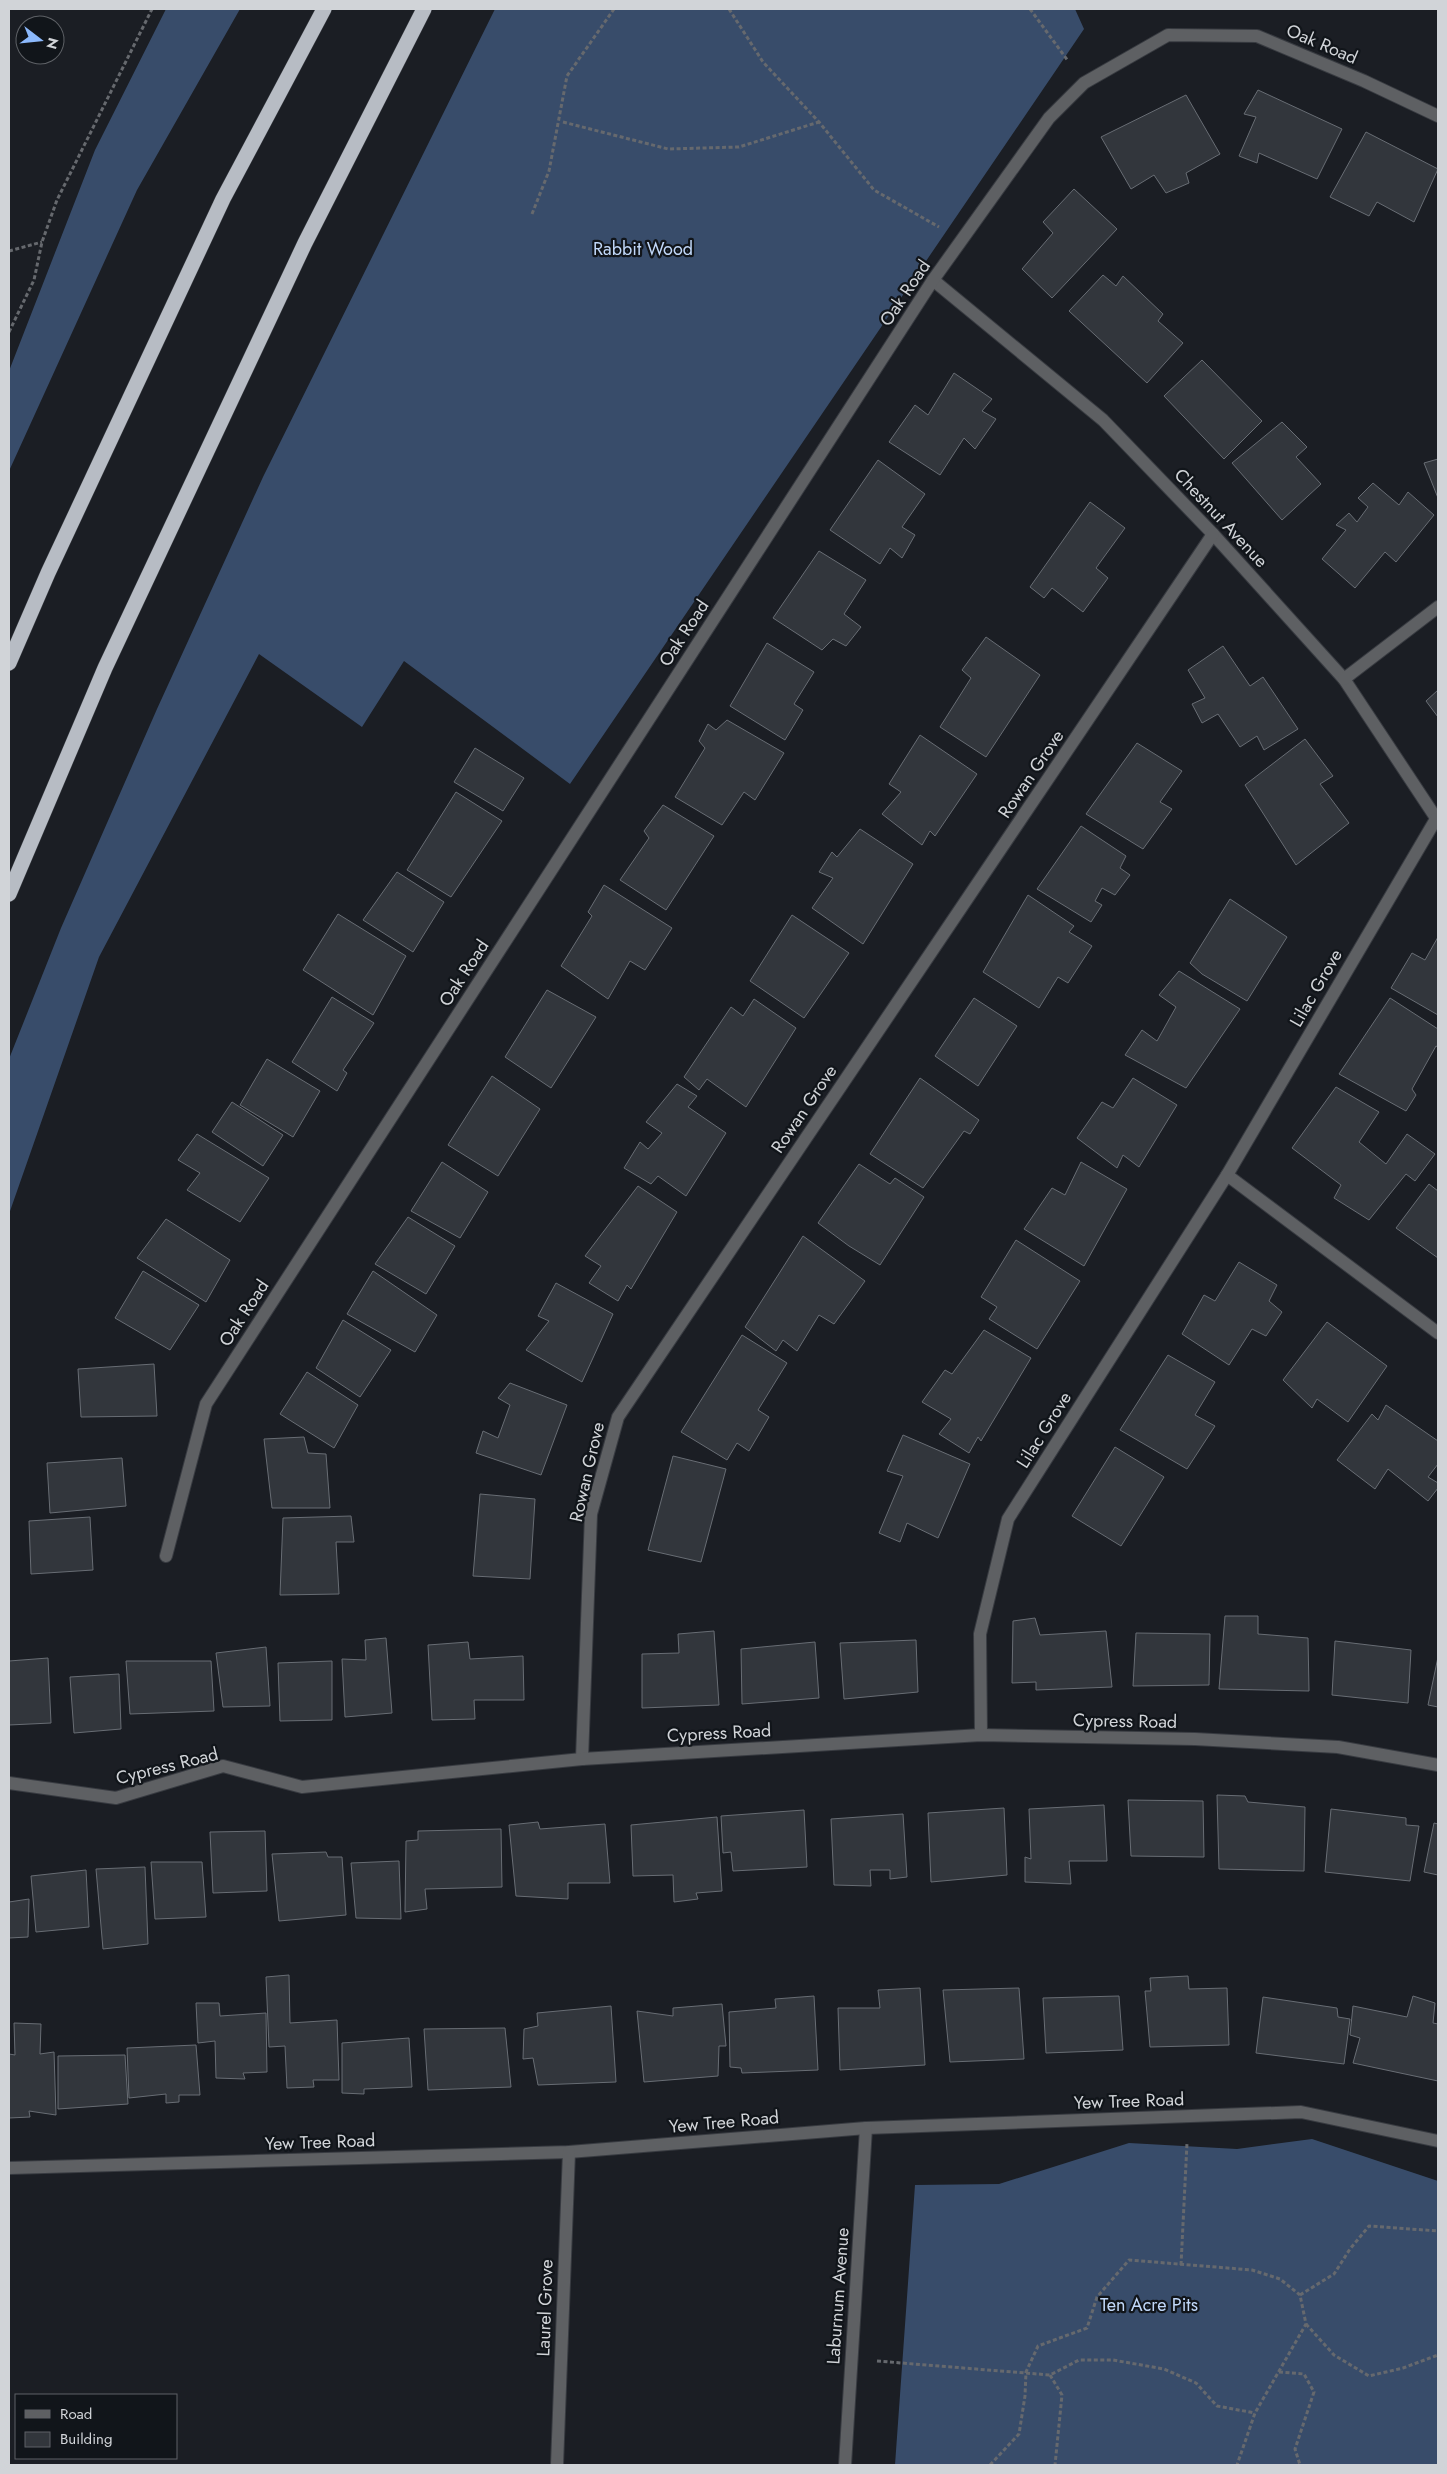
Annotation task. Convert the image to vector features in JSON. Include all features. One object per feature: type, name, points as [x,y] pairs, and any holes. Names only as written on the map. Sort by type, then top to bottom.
[{"type":"highway","points":[[9,663],[48,573],[223,199],[324,9]]},
{"type":"highway","points":[[9,894],[105,668],[288,279],[424,9]]},
{"type":"street","name":"Oak Road","points":[[166,1556],[206,1404],[933,280],[963,241],[1049,118],[1084,83],[1168,34],[1257,36],[1364,81],[1438,116]]},
{"type":"street","name":"Chestnut Avenue","points":[[933,280],[1103,420],[1213,534],[1344,679],[1437,820]]},
{"type":"street","name":"Rowan Grove","points":[[582,1759],[591,1514],[618,1417],[1213,534]]},
{"type":"street","points":[[1344,679],[1438,607]]},
{"type":"street","name":"Lilac Grove","points":[[981,1735],[980,1634],[1008,1519],[1227,1175],[1437,820]]},
{"type":"street","points":[[1227,1175],[1438,1333]]},
{"type":"street","name":"Cypress Road","points":[[9,1783],[116,1798],[222,1766],[302,1787],[582,1759],[981,1735],[1195,1739],[1338,1747],[1438,1765]]},
{"type":"street","name":"Yew Tree Road","points":[[9,2168],[569,2152],[866,2128],[1301,2112],[1438,2141]]},
{"type":"street","name":"Laburnum Avenue","points":[[845,2465],[866,2128]]},
{"type":"street","name":"Laurel Grove","points":[[557,2465],[569,2152]]},
{"type":"path","points":[[9,332],[34,280],[42,242],[57,200],[152,9]]},
{"type":"path","points":[[532,214],[549,171],[567,76],[614,9]]},
{"type":"path","points":[[729,9],[763,62],[819,122],[874,190],[963,241]]},
{"type":"path","points":[[1030,9],[1084,83]]},
{"type":"path","points":[[563,122],[668,149],[738,147],[819,122]]},
{"type":"path","points":[[9,251],[42,242]]},
{"type":"path","points":[[1181,2265],[1188,2116]]},
{"type":"path","points":[[1300,2295],[1334,2274],[1350,2249],[1369,2226],[1438,2231]]},
{"type":"path","points":[[990,2465],[1020,2434],[1026,2372],[1038,2346],[1087,2328],[1097,2297],[1129,2260],[1252,2270],[1280,2279],[1300,2295],[1306,2324],[1334,2355],[1369,2376],[1402,2368],[1438,2355]]},
{"type":"path","points":[[1237,2465],[1255,2413],[1306,2324]]},
{"type":"path","points":[[852,2359],[1050,2375],[1079,2360],[1113,2360],[1164,2368],[1196,2384],[1217,2406],[1255,2413]]},
{"type":"path","points":[[1279,2372],[1304,2374],[1314,2392],[1294,2449],[1300,2465]]},
{"type":"path","points":[[1050,2375],[1062,2394],[1055,2465]]},
{"type":"green space","points":[[166,9],[240,9],[137,190],[9,471],[9,371],[95,150]]},
{"type":"green space","name":"Rabbit Wood","points":[[495,9],[1075,9],[1084,29],[570,784],[404,661],[362,727],[259,654],[99,957],[9,1214],[9,1059],[61,928],[157,709],[263,477]]},
{"type":"green space","name":"Ten Acre Pits","points":[[1312,2139],[1438,2181],[1438,2465],[895,2465],[915,2185],[999,2184],[1129,2143],[1237,2149]]},
{"type":"building","points":[[1258,90],[1342,129],[1317,179],[1259,153],[1257,163],[1239,156],[1256,117],[1244,114]]},
{"type":"building","points":[[1186,95],[1220,154],[1186,173],[1189,183],[1166,193],[1154,175],[1131,189],[1101,137]]},
{"type":"building","points":[[1366,132],[1438,169],[1414,222],[1377,202],[1369,216],[1330,197]]},
{"type":"building","points":[[1074,189],[1117,229],[1052,298],[1022,269],[1053,233],[1043,222]]},
{"type":"building","points":[[1103,275],[1116,286],[1123,276],[1163,314],[1158,321],[1183,343],[1147,383],[1069,311]]},
{"type":"building","points":[[1202,360],[1262,421],[1224,459],[1164,396]]},
{"type":"building","points":[[954,373],[992,399],[982,411],[996,419],[975,449],[964,438],[940,475],[889,442],[915,405],[928,415]]},
{"type":"building","points":[[1282,422],[1307,447],[1296,457],[1321,484],[1282,520],[1232,463]]},
{"type":"building","points":[[1438,459],[1438,498],[1424,463]]},
{"type":"building","points":[[878,460],[925,494],[902,527],[915,535],[902,558],[890,548],[880,564],[830,530]]},
{"type":"building","points":[[1373,483],[1399,505],[1408,492],[1434,515],[1396,562],[1385,552],[1355,588],[1322,559],[1346,530],[1336,525],[1349,513],[1357,522],[1368,507],[1358,498]]},
{"type":"building","points":[[1090,502],[1125,528],[1096,568],[1108,578],[1083,612],[1052,588],[1044,598],[1030,587]]},
{"type":"building","points":[[819,551],[866,580],[844,614],[861,627],[846,646],[833,639],[822,650],[773,618]]},
{"type":"building","points":[[986,637],[1040,675],[986,757],[940,727],[971,678],[962,670]]},
{"type":"building","points":[[767,643],[814,672],[794,704],[803,710],[785,740],[730,706]]},
{"type":"building","points":[[1223,646],[1250,686],[1263,677],[1298,729],[1264,750],[1257,736],[1240,747],[1218,714],[1202,723],[1192,704],[1205,698],[1188,670]]},
{"type":"building","points":[[1438,690],[1438,717],[1426,701]]},
{"type":"building","points":[[727,720],[784,753],[755,800],[744,792],[722,825],[675,797],[705,748],[699,741],[708,724],[716,730]]},
{"type":"building","points":[[920,735],[977,774],[935,836],[930,831],[922,845],[882,814],[901,792],[889,784]]},
{"type":"building","points":[[1305,739],[1333,776],[1320,784],[1349,823],[1296,865],[1245,785]]},
{"type":"building","points":[[1137,743],[1182,771],[1160,802],[1172,809],[1143,849],[1086,814]]},
{"type":"building","points":[[475,748],[524,778],[503,811],[454,782]]},
{"type":"building","points":[[456,792],[502,821],[451,897],[407,870]]},
{"type":"building","points":[[663,805],[714,836],[666,910],[620,880],[649,838],[644,831]]},
{"type":"building","points":[[1081,826],[1126,856],[1120,868],[1130,875],[1115,895],[1102,888],[1095,901],[1102,905],[1091,922],[1037,889]]},
{"type":"building","points":[[860,829],[913,864],[863,944],[812,908],[833,878],[819,872],[832,852],[837,857]]},
{"type":"building","points":[[397,872],[444,902],[413,952],[363,920]]},
{"type":"building","points":[[604,885],[672,928],[645,970],[630,961],[608,999],[561,966],[592,916],[588,912]]},
{"type":"building","points":[[1028,895],[1074,926],[1069,932],[1092,946],[1068,983],[1058,977],[1039,1008],[983,972]]},
{"type":"building","points":[[1230,899],[1287,937],[1247,1001],[1202,974],[1190,963]]},
{"type":"building","points":[[338,914],[406,956],[373,1015],[303,970]]},
{"type":"building","points":[[792,915],[849,953],[804,1018],[750,981]]},
{"type":"building","points":[[1438,937],[1438,1015],[1391,988],[1412,953],[1425,960]]},
{"type":"building","points":[[1179,971],[1240,1009],[1186,1088],[1125,1055],[1142,1030],[1157,1041],[1176,1007],[1159,995]]},
{"type":"building","points":[[547,990],[596,1017],[551,1088],[505,1057]]},
{"type":"building","points":[[332,997],[374,1023],[343,1070],[347,1073],[337,1091],[292,1062]]},
{"type":"building","points":[[974,998],[1017,1026],[978,1086],[935,1056]]},
{"type":"building","points":[[1390,998],[1438,1029],[1438,1047],[1436,1046],[1412,1089],[1416,1095],[1406,1111],[1339,1074]]},
{"type":"building","points":[[754,999],[796,1028],[746,1107],[707,1079],[699,1090],[684,1077],[731,1007],[743,1016]]},
{"type":"building","points":[[267,1059],[320,1091],[293,1137],[240,1105]]},
{"type":"building","points":[[492,1076],[540,1109],[498,1176],[448,1145]]},
{"type":"building","points":[[920,1078],[979,1120],[970,1134],[964,1131],[923,1188],[870,1154]]},
{"type":"building","points":[[1133,1078],[1177,1105],[1139,1167],[1123,1155],[1117,1168],[1077,1138],[1102,1102],[1113,1108]]},
{"type":"building","points":[[677,1084],[697,1096],[688,1107],[726,1133],[686,1196],[658,1176],[651,1184],[624,1168],[640,1142],[648,1149],[662,1133],[646,1122]]},
{"type":"building","points":[[1336,1087],[1379,1112],[1359,1142],[1386,1164],[1407,1134],[1435,1154],[1415,1181],[1406,1174],[1369,1220],[1334,1198],[1341,1185],[1292,1148]]},
{"type":"building","points":[[232,1102],[283,1135],[263,1166],[212,1132]]},
{"type":"building","points":[[197,1134],[269,1178],[240,1222],[187,1190],[200,1173],[178,1160]]},
{"type":"building","points":[[442,1162],[488,1192],[460,1238],[411,1211]]},
{"type":"building","points":[[1081,1162],[1127,1189],[1084,1266],[1024,1229],[1052,1188],[1065,1195]]},
{"type":"building","points":[[859,1164],[890,1184],[895,1178],[924,1197],[880,1265],[849,1246],[818,1223]]},
{"type":"building","points":[[1429,1184],[1438,1191],[1438,1258],[1396,1228]]},
{"type":"building","points":[[638,1186],[677,1212],[631,1289],[627,1285],[618,1301],[589,1283],[601,1266],[585,1256]]},
{"type":"building","points":[[408,1217],[455,1246],[426,1294],[375,1264]]},
{"type":"building","points":[[166,1219],[230,1260],[206,1302],[137,1258]]},
{"type":"building","points":[[803,1236],[865,1281],[834,1324],[819,1315],[797,1351],[783,1340],[776,1351],[745,1327]]},
{"type":"building","points":[[1016,1240],[1080,1281],[1037,1349],[989,1319],[997,1307],[981,1297]]},
{"type":"building","points":[[1239,1262],[1277,1285],[1269,1301],[1282,1312],[1266,1336],[1252,1329],[1229,1365],[1182,1334],[1204,1295],[1215,1301]]},
{"type":"building","points":[[143,1271],[199,1305],[170,1350],[115,1318]]},
{"type":"building","points":[[373,1271],[437,1315],[415,1352],[347,1314]]},
{"type":"building","points":[[556,1283],[613,1314],[582,1382],[526,1350],[549,1321],[538,1316]]},
{"type":"building","points":[[343,1320],[391,1350],[360,1397],[316,1368]]},
{"type":"building","points":[[1327,1322],[1387,1366],[1348,1422],[1317,1399],[1312,1408],[1283,1380]]},
{"type":"building","points":[[984,1330],[1031,1358],[981,1441],[978,1437],[969,1453],[939,1434],[951,1419],[922,1402],[945,1370],[952,1374]]},
{"type":"building","points":[[742,1335],[787,1363],[758,1410],[769,1417],[749,1451],[737,1443],[727,1460],[681,1432]]},
{"type":"building","points":[[1168,1355],[1215,1382],[1195,1415],[1215,1426],[1187,1469],[1120,1430]]},
{"type":"building","points":[[154,1364],[157,1416],[81,1417],[78,1369]]},
{"type":"building","points":[[307,1372],[358,1405],[334,1448],[280,1414]]},
{"type":"building","points":[[510,1383],[567,1405],[541,1475],[476,1453],[483,1431],[498,1438],[510,1405],[498,1398]]},
{"type":"building","points":[[1386,1405],[1438,1441],[1438,1464],[1428,1477],[1438,1483],[1438,1488],[1428,1501],[1388,1469],[1375,1489],[1337,1460],[1372,1414],[1378,1420]]},
{"type":"building","points":[[903,1435],[970,1464],[938,1538],[907,1523],[900,1542],[879,1533],[903,1476],[887,1471]]},
{"type":"building","points":[[304,1437],[308,1453],[326,1454],[330,1508],[272,1508],[264,1439]]},
{"type":"building","points":[[1115,1447],[1164,1477],[1121,1546],[1072,1516]]},
{"type":"building","points":[[673,1456],[726,1469],[701,1562],[648,1550]]},
{"type":"building","points":[[122,1458],[126,1506],[50,1513],[47,1463]]},
{"type":"building","points":[[480,1494],[535,1499],[530,1579],[473,1576]]},
{"type":"building","points":[[351,1516],[354,1542],[336,1542],[339,1594],[280,1595],[283,1518]]},
{"type":"building","points":[[90,1517],[93,1570],[31,1574],[29,1521]]},
{"type":"building","points":[[1225,1616],[1258,1616],[1258,1634],[1308,1638],[1309,1691],[1219,1689]]},
{"type":"building","points":[[1035,1618],[1040,1635],[1106,1631],[1112,1687],[1036,1690],[1036,1682],[1012,1683],[1013,1621]]},
{"type":"building","points":[[714,1631],[719,1705],[642,1708],[642,1654],[679,1653],[678,1634]]},
{"type":"building","points":[[1136,1633],[1210,1634],[1209,1685],[1133,1686]]},
{"type":"building","points":[[386,1638],[392,1713],[345,1717],[342,1659],[366,1660],[365,1640]]},
{"type":"building","points":[[916,1640],[918,1692],[844,1699],[840,1643]]},
{"type":"building","points":[[1335,1641],[1411,1650],[1408,1703],[1332,1695]]},
{"type":"building","points":[[468,1642],[470,1659],[523,1656],[524,1700],[474,1700],[475,1719],[432,1720],[428,1645]]},
{"type":"building","points":[[815,1642],[819,1698],[742,1704],[741,1649]]},
{"type":"building","points":[[266,1647],[270,1706],[223,1707],[216,1653]]},
{"type":"building","points":[[1438,1657],[1438,1707],[1428,1705]]},
{"type":"building","points":[[48,1658],[51,1723],[9,1725],[9,1661]]},
{"type":"building","points":[[126,1661],[211,1661],[214,1711],[130,1714]]},
{"type":"building","points":[[332,1661],[332,1720],[280,1721],[278,1663]]},
{"type":"building","points":[[119,1674],[121,1729],[74,1733],[70,1677]]},
{"type":"building","points":[[1217,1795],[1245,1796],[1248,1802],[1305,1807],[1304,1871],[1219,1869]]},
{"type":"building","points":[[1128,1800],[1203,1801],[1204,1857],[1131,1856]]},
{"type":"building","points":[[1104,1805],[1107,1861],[1069,1861],[1071,1884],[1025,1882],[1025,1857],[1031,1859],[1029,1809]]},
{"type":"building","points":[[1004,1808],[1007,1875],[931,1882],[928,1813]]},
{"type":"building","points":[[1331,1809],[1406,1818],[1406,1825],[1419,1826],[1410,1881],[1325,1872]]},
{"type":"building","points":[[804,1810],[807,1867],[733,1871],[731,1852],[723,1853],[721,1816]]},
{"type":"building","points":[[903,1814],[907,1877],[890,1879],[890,1870],[870,1870],[871,1886],[834,1885],[831,1819]]},
{"type":"building","points":[[717,1817],[722,1891],[696,1893],[698,1899],[674,1902],[673,1875],[633,1876],[631,1825]]},
{"type":"building","points":[[538,1822],[540,1829],[605,1824],[610,1883],[568,1883],[568,1899],[516,1896],[509,1825]]},
{"type":"building","points":[[1434,1823],[1438,1824],[1438,1875],[1424,1872]]},
{"type":"building","points":[[501,1829],[502,1887],[425,1889],[427,1909],[405,1912],[406,1841],[418,1840],[418,1831]]},
{"type":"building","points":[[265,1831],[267,1891],[213,1893],[210,1832]]},
{"type":"building","points":[[326,1852],[328,1857],[342,1857],[346,1915],[279,1921],[272,1854]]},
{"type":"building","points":[[399,1861],[401,1919],[356,1918],[351,1863]]},
{"type":"building","points":[[151,1862],[202,1862],[206,1917],[155,1919]]},
{"type":"building","points":[[145,1867],[148,1944],[103,1949],[96,1869]]},
{"type":"building","points":[[86,1870],[89,1927],[36,1932],[31,1876]]},
{"type":"building","points":[[29,1899],[28,1937],[9,1938],[9,1902]]},
{"type":"building","points":[[289,1975],[290,2023],[337,2020],[339,2080],[313,2080],[314,2087],[287,2088],[285,2046],[269,2047],[266,1977]]},
{"type":"building","points":[[1188,1976],[1189,1989],[1227,1988],[1229,2045],[1150,2047],[1145,1991],[1151,1991],[1150,1978]]},
{"type":"building","points":[[920,1988],[925,2065],[840,2070],[838,2008],[880,2008],[878,1990]]},
{"type":"building","points":[[1019,1988],[1024,2059],[950,2062],[943,1990]]},
{"type":"building","points":[[814,1996],[818,2070],[742,2073],[741,2068],[730,2067],[729,2012],[776,2008],[775,1999]]},
{"type":"building","points":[[1119,1996],[1123,2050],[1046,2053],[1043,1998]]},
{"type":"building","points":[[1413,1996],[1435,2003],[1433,2023],[1438,2024],[1438,2081],[1353,2063],[1360,2038],[1350,2035],[1353,2006],[1407,2017]]},
{"type":"building","points":[[1263,1997],[1337,2008],[1338,2017],[1350,2019],[1344,2064],[1256,2053]]},
{"type":"building","points":[[196,2003],[219,2003],[220,2016],[266,2013],[267,2072],[243,2073],[245,2079],[216,2078],[215,2041],[198,2043]]},
{"type":"building","points":[[722,2004],[726,2046],[719,2046],[718,2076],[644,2082],[637,2011],[673,2016],[673,2008]]},
{"type":"building","points":[[611,2006],[616,2082],[538,2085],[533,2058],[523,2059],[524,2029],[538,2026],[537,2013]]},
{"type":"building","points":[[14,2023],[41,2024],[40,2054],[54,2052],[56,2115],[29,2111],[30,2117],[9,2118],[9,2054],[15,2055]]},
{"type":"building","points":[[505,2028],[511,2087],[428,2090],[424,2029]]},
{"type":"building","points":[[409,2038],[412,2087],[364,2089],[364,2094],[342,2093],[342,2043]]},
{"type":"building","points":[[196,2045],[200,2095],[179,2095],[179,2102],[166,2103],[166,2094],[129,2098],[127,2048]]},
{"type":"building","points":[[125,2055],[128,2104],[58,2109],[58,2056]]}]
